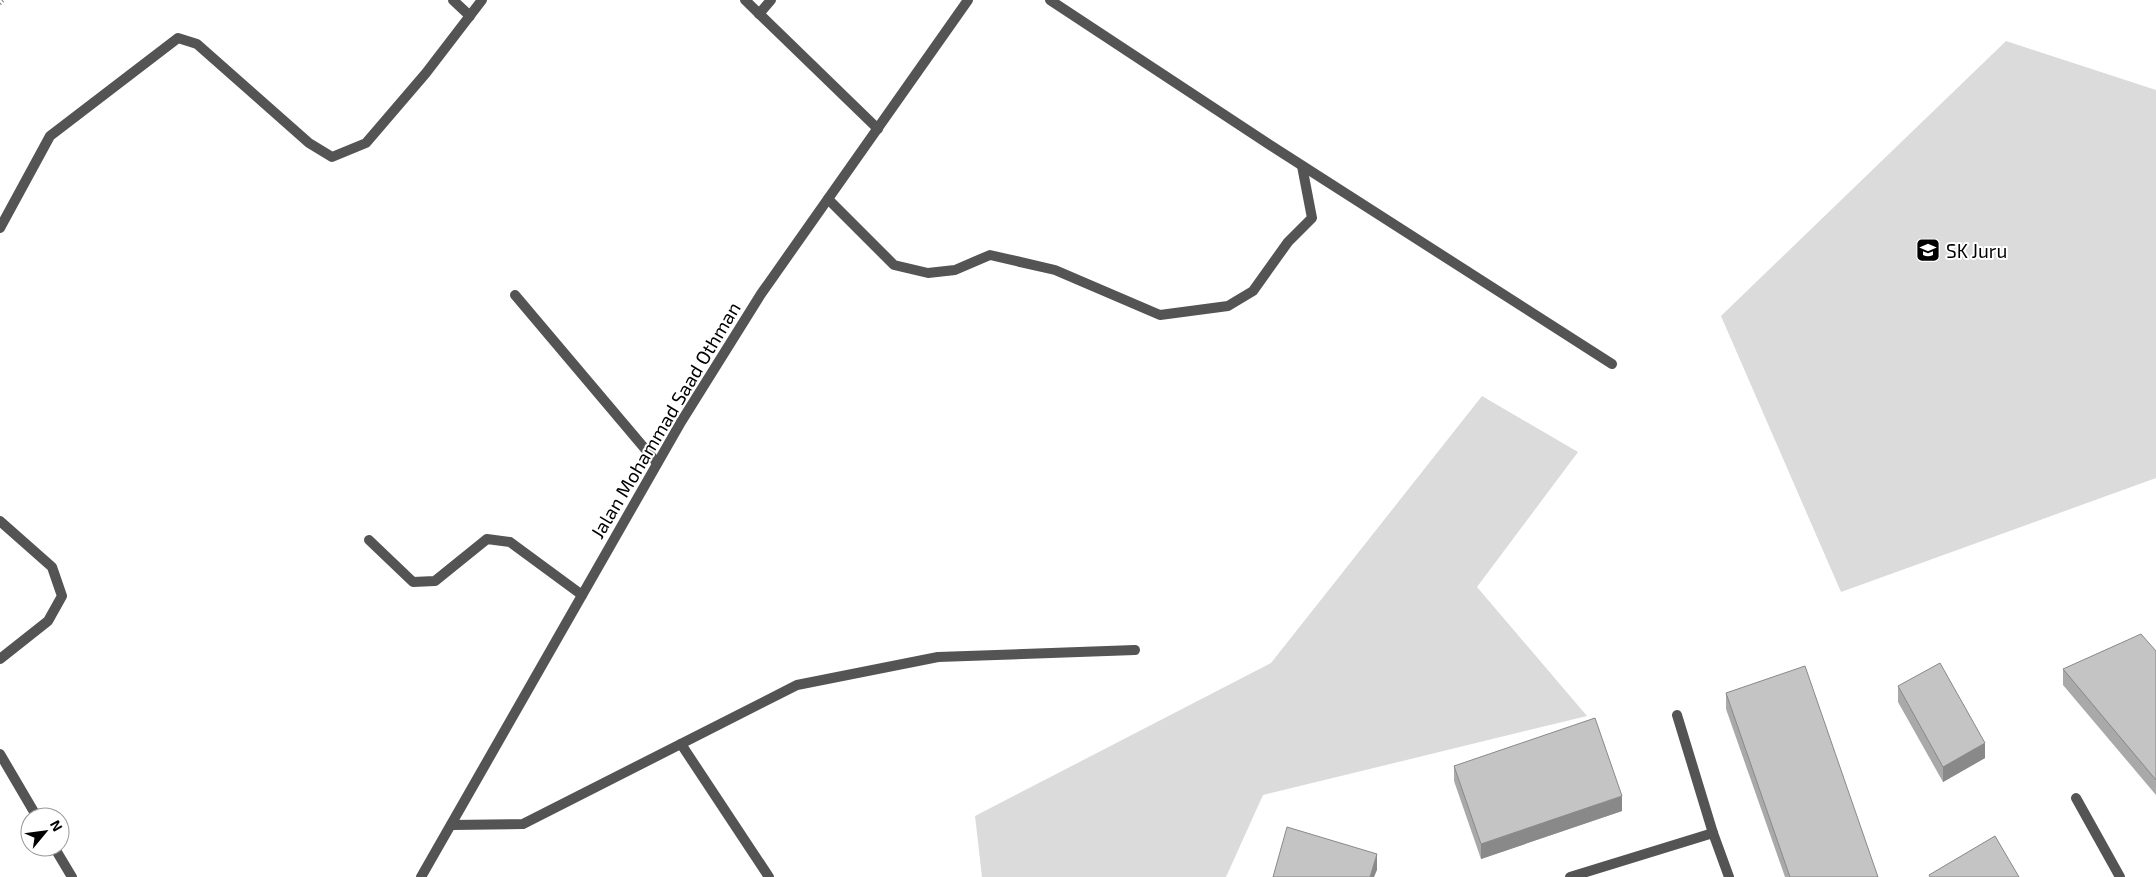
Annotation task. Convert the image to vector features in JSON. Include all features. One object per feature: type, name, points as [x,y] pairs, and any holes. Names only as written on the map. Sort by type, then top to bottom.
[{"type":"street","points":[[453,0],[470,16]]},
{"type":"street","points":[[0,228],[50,136],[178,38],[197,44],[309,143],[332,157],[366,144],[426,73],[482,0]]},
{"type":"street","points":[[745,0],[878,129]]},
{"type":"street","points":[[759,14],[772,0]]},
{"type":"street","name":"Jalan Mohammad Saad Othman","points":[[421,877],[657,463],[761,294],[968,0]]},
{"type":"street","points":[[1050,0],[1302,166],[1612,364]]},
{"type":"street","points":[[828,199],[894,266],[928,274],[955,270],[990,255],[1055,270],[1160,315],[1228,306],[1253,291],[1288,242],[1312,218],[1302,166]]},
{"type":"street","points":[[516,295],[657,463]]},
{"type":"street","points":[[0,521],[52,567],[62,596],[48,620],[0,659]]},
{"type":"street","points":[[368,540],[413,582],[435,581],[487,539],[510,542],[582,596]]},
{"type":"street","points":[[451,825],[523,824],[797,684],[938,657],[1135,650]]},
{"type":"street","points":[[1677,715],[1728,877]]},
{"type":"street","points":[[681,744],[769,877]]},
{"type":"street","points":[[0,754],[31,807]]},
{"type":"street","points":[[2076,798],[2120,877]]},
{"type":"street","points":[[1570,877],[1713,833]]},
{"type":"street","points":[[60,857],[72,877]]},
{"type":"path","points":[[0,4],[4,0]]},
{"type":"shaded area","name":"SK Juru","points":[[2006,41],[2156,90],[2156,478],[1841,592],[1721,316]]},
{"type":"shaded area","points":[[1482,396],[1578,452],[1477,587],[1587,716],[1263,795],[1226,877],[982,877],[975,816],[1271,663]]},
{"type":"building","points":[[2141,634],[2156,651],[2156,780],[2063,669]]},
{"type":"building","points":[[1940,663],[1985,743],[1943,767],[1898,686]]},
{"type":"building","points":[[1805,666],[1878,877],[1790,877],[1726,693]]},
{"type":"building","points":[[1595,718],[1622,796],[1481,844],[1454,766]]},
{"type":"building","points":[[1287,827],[1377,854],[1370,877],[1273,877]]},
{"type":"building","points":[[1995,836],[2019,877],[1930,877],[1929,875]]},
{"type":"place","name":"SK Juru","points":[[1928,250]]}]
